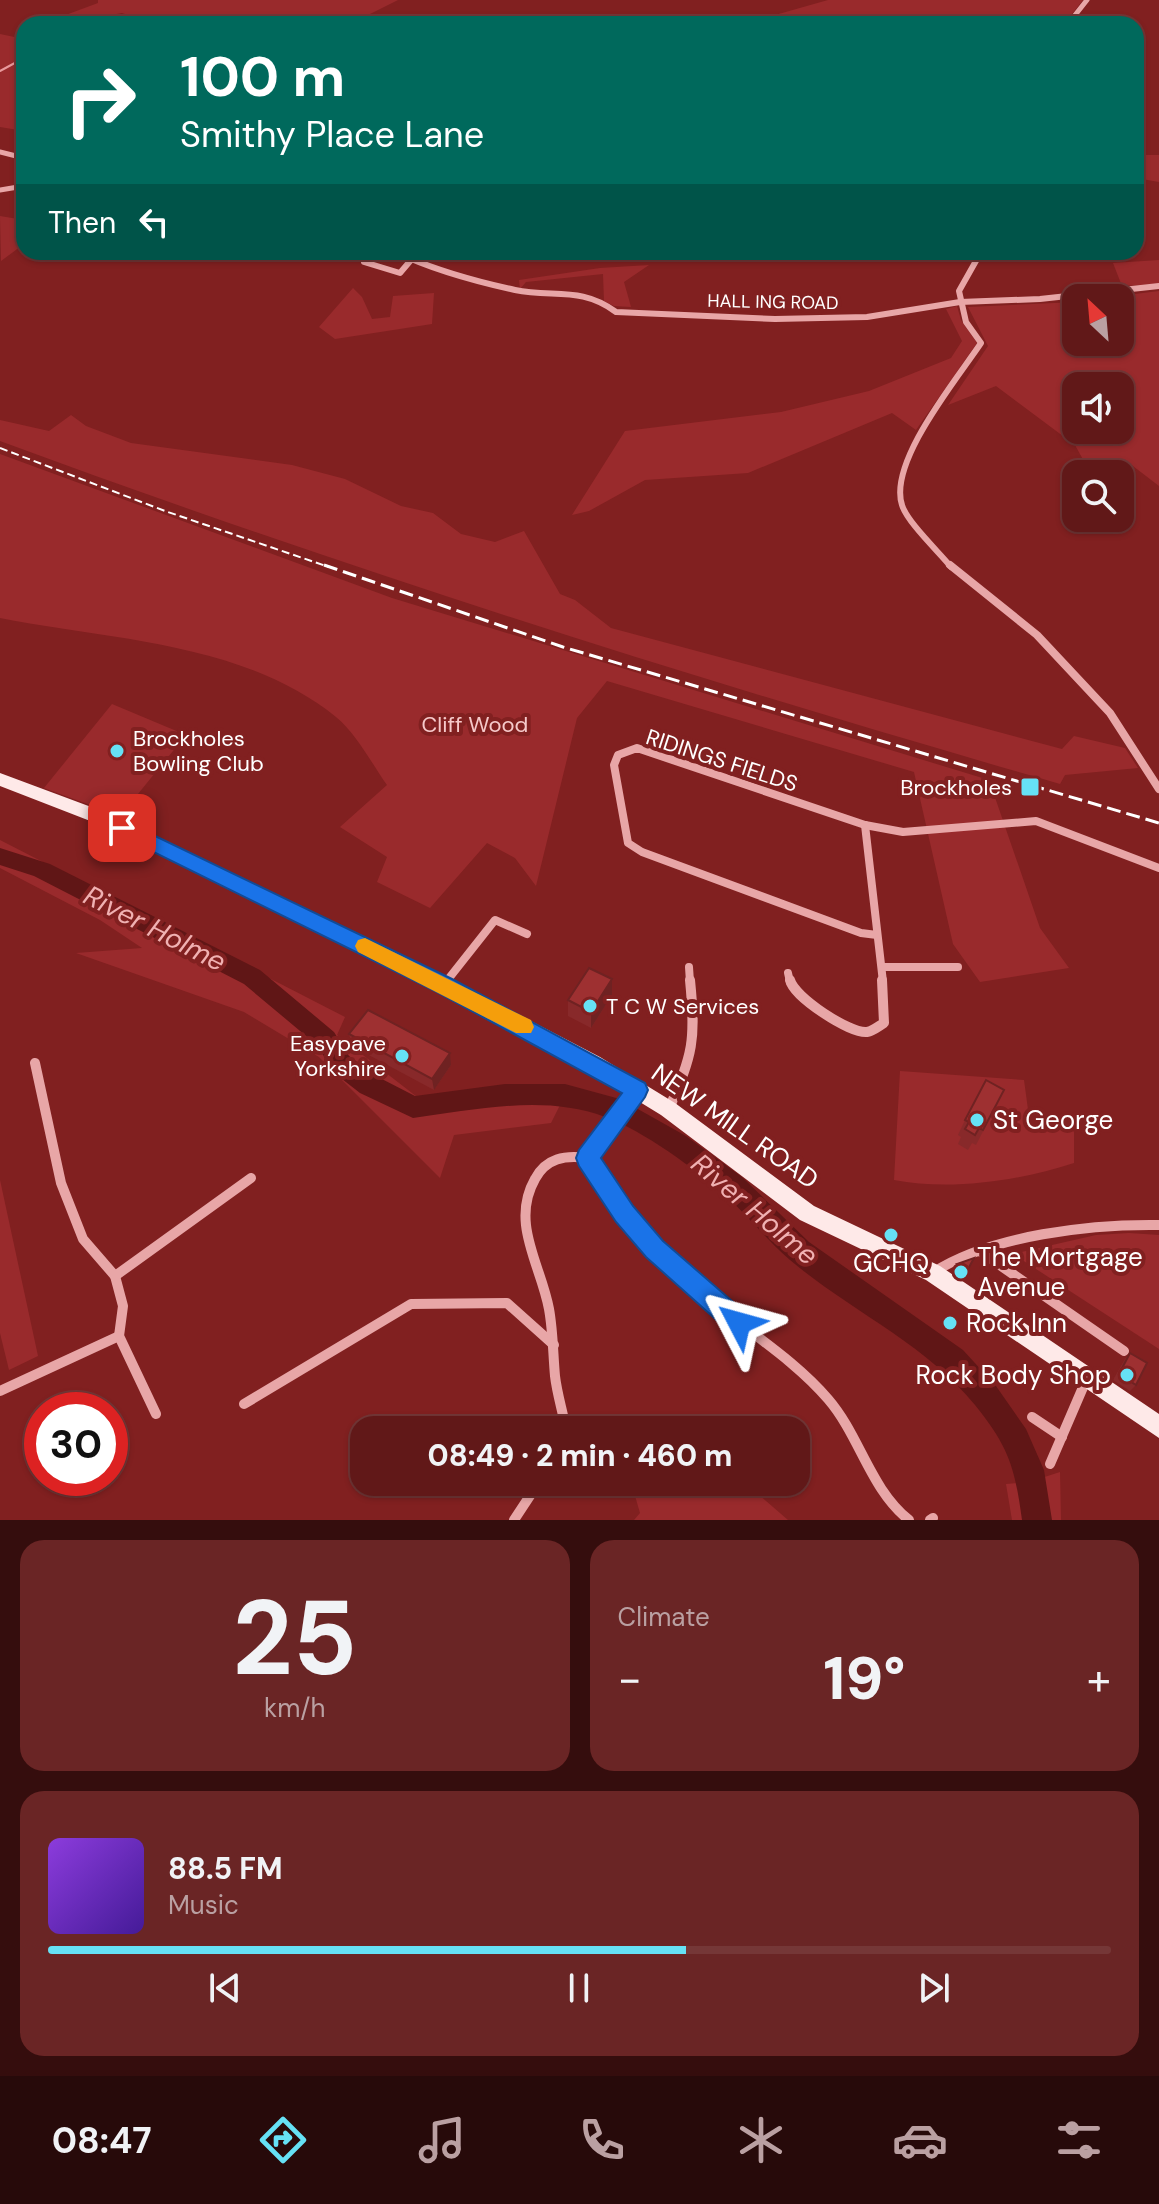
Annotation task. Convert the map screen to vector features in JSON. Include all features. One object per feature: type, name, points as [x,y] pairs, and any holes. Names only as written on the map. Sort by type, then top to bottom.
[{"type":"main road","name":"NEW MILL ROAD","points":[[0,779],[104,819],[444,985],[633,1095],[668,1109],[807,1213],[933,1273],[1159,1427]]},
{"type":"street","points":[[1074,16],[1087,0]]},
{"type":"street","points":[[364,262],[400,273],[411,260]]},
{"type":"street","name":"HALL ING ROAD","points":[[411,260],[518,291],[565,292],[601,301],[616,312],[775,319],[898,314],[960,302],[1040,299],[1159,286]]},
{"type":"street","points":[[976,260],[959,291],[966,322],[981,343],[909,453],[899,487],[902,507],[951,567],[1037,635],[1110,713],[1159,789]]},
{"type":"street","name":"RIDINGS FIELDS","points":[[877,935],[861,933],[635,848],[628,843],[614,765],[618,755],[637,748],[865,825],[903,832],[1036,821],[1159,868]]},
{"type":"street","points":[[788,973],[792,990],[801,998],[856,1031],[870,1032],[884,1023],[882,967],[865,825]]},
{"type":"street","points":[[444,985],[495,920],[527,934]]},
{"type":"street","points":[[668,1109],[689,1063],[695,1031],[689,967]]},
{"type":"street","points":[[882,967],[958,967]]},
{"type":"street","points":[[35,1063],[61,1183],[83,1239],[115,1276],[123,1306],[119,1336],[156,1414]]},
{"type":"street","points":[[587,1158],[633,1095]]},
{"type":"street","points":[[563,1416],[556,1385],[548,1300],[525,1229],[523,1205],[540,1170],[553,1159],[570,1156],[587,1158],[625,1214],[655,1249],[729,1315],[777,1349],[824,1393],[846,1421],[887,1496],[909,1520]]},
{"type":"street","points":[[115,1276],[251,1178]]},
{"type":"street","points":[[933,1273],[948,1261],[1091,1227],[1159,1225]]},
{"type":"street","points":[[981,1252],[1124,1351]]},
{"type":"street","points":[[244,1404],[411,1304],[507,1303],[554,1346]]},
{"type":"street","points":[[0,1391],[119,1336]]},
{"type":"street","points":[[1050,1464],[1088,1377]]},
{"type":"street","points":[[1032,1417],[1062,1437]]},
{"type":"street","points":[[514,1520],[530,1496]]},
{"type":"green space","points":[[98,0],[398,0],[370,16],[129,16],[122,13],[63,16],[98,3]]},
{"type":"green space","points":[[828,0],[1083,0],[1070,16],[771,16]]},
{"type":"green space","points":[[0,34],[16,37],[16,130],[0,127]]},
{"type":"green space","points":[[1144,155],[1159,155],[1159,182],[1144,179]]},
{"type":"green space","points":[[0,216],[16,219],[16,250],[1,261]]},
{"type":"green space","points":[[1159,260],[1159,284],[1121,284],[1113,263]]},
{"type":"green space","points":[[649,265],[624,282],[631,307],[614,306],[604,301],[603,274],[526,282],[520,289],[519,280],[600,268]]},
{"type":"green space","points":[[353,288],[362,297],[372,319],[390,317],[393,296],[434,293],[432,324],[335,339],[319,327]]},
{"type":"green space","points":[[1159,291],[1159,486],[1134,467],[1134,460],[1083,460],[1074,444],[1134,444],[1134,372],[1062,372],[1062,435],[996,386],[948,405],[988,346],[968,307],[1062,303],[1062,356],[1134,356],[1134,294]]},
{"type":"green space","points":[[957,306],[961,320],[977,343],[916,430],[892,413],[748,473],[645,480],[589,511],[572,515],[625,431],[781,412],[869,391],[951,358],[962,341],[946,309]]},
{"type":"green space","points":[[71,415],[86,426],[131,443],[292,465],[345,479],[401,506],[433,513],[461,534],[495,542],[524,531],[560,594],[575,600],[611,628],[1062,749],[1074,736],[1125,748],[1138,768],[1065,775],[1060,784],[792,705],[394,579],[0,441],[0,420],[49,431]]},
{"type":"green space","name":"Cliff Wood","points":[[0,454],[392,598],[989,780],[1040,928],[1069,968],[980,982],[953,944],[914,772],[607,681],[577,718],[536,886],[515,858],[487,843],[430,908],[377,882],[387,857],[340,827],[387,785],[343,724],[299,692],[260,673],[175,648],[0,618]]},
{"type":"green space","points":[[112,704],[186,735],[120,816],[44,788]]},
{"type":"green space","points":[[0,840],[345,1017],[337,1035],[421,1100],[563,1099],[551,1123],[454,1135],[440,1178],[319,1057],[244,1012],[76,953],[142,948],[100,920],[0,868]]},
{"type":"green space","points":[[900,1071],[1024,1080],[1029,1117],[1074,1126],[1074,1163],[1030,1175],[984,1182],[938,1185],[894,1180]]},
{"type":"green space","points":[[0,1180],[38,1356],[9,1370],[0,1333]]},
{"type":"green space","points":[[1096,1235],[1159,1235],[1159,1349],[1013,1254]]},
{"type":"green space","points":[[1060,1472],[1061,1520],[1012,1520],[1006,1484],[1029,1482]]},
{"type":"green space","points":[[635,1496],[760,1496],[788,1520],[634,1520],[640,1513]]},
{"type":"building","points":[[589,968],[612,979],[591,1012],[568,1000]]},
{"type":"building","name":"Easypave Yorkshire","points":[[368,1010],[450,1053],[432,1079],[349,1034]]},
{"type":"building","name":"St George","points":[[986,1080],[1004,1090],[983,1130],[979,1128],[975,1135],[965,1129],[969,1122],[965,1120]]},
{"type":"building","points":[[974,1258],[967,1271],[957,1264]]},
{"type":"building","points":[[1130,1353],[1147,1363],[1136,1385],[1119,1374]]},
{"type":"waterway","points":[[0,71],[16,62]]},
{"type":"waterway","name":"River Holme","points":[[0,856],[42,870],[252,977],[326,1039],[341,1064],[369,1085],[413,1107],[505,1095],[565,1095],[611,1107],[677,1144],[733,1186],[800,1251],[953,1360],[986,1396],[1016,1439],[1030,1470],[1037,1520]]},
{"type":"railway","points":[[0,448],[165,511],[329,567]]},
{"type":"railway","points":[[324,565],[563,647],[1159,823]]},
{"type":"slow traffic","points":[[365,946],[523,1027]]},
{"type":"place","name":"Brockholes Bowling Club","points":[[117,751]]},
{"type":"place","name":"Brockholes","points":[[1030,787]]},
{"type":"place","name":"T C W Services","points":[[590,1006]]},
{"type":"place","name":"Easypave Yorkshire","points":[[402,1056]]},
{"type":"place","name":"St George","points":[[977,1120]]},
{"type":"place","name":"GCHQ","points":[[891,1235]]},
{"type":"place","name":"The Mortgage Avenue","points":[[961,1272]]},
{"type":"place","name":"Rock Inn","points":[[950,1323]]},
{"type":"place","name":"Rock Body Shop","points":[[1127,1375]]},
{"type":"route","points":[[122,828],[444,985],[593,1063],[637,1090],[587,1158],[625,1214],[655,1249],[739,1323]]}]
